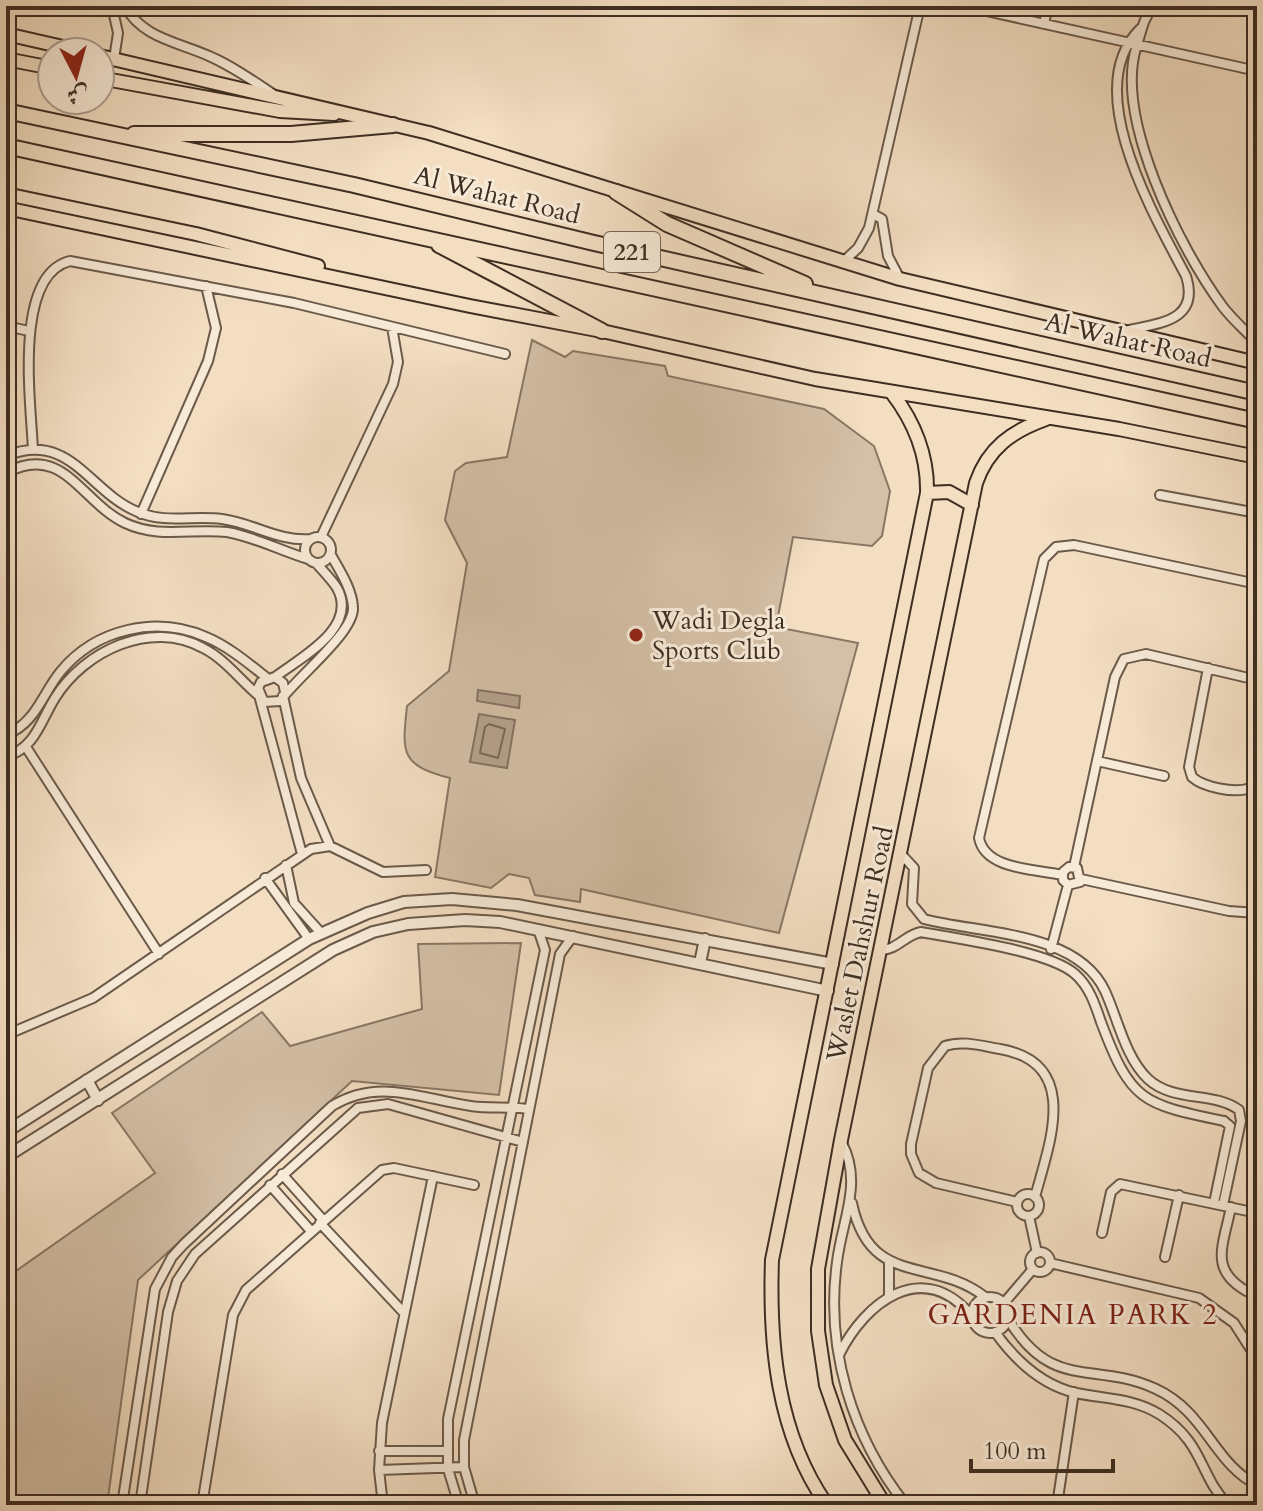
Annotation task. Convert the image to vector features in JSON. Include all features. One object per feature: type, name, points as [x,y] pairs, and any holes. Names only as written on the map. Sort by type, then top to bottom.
[{"type":"highway","name":"Al Wahat Road","points":[[6,111],[339,182],[1257,393]]},
{"type":"highway","points":[[119,136],[167,132],[291,134],[393,125]]},
{"type":"highway","name":"Al Wahat Road","points":[[6,146],[1257,421]]},
{"type":"highway","points":[[616,192],[667,224],[838,298]]},
{"type":"highway","points":[[421,235],[602,331]]},
{"type":"main road","points":[[6,34],[36,41]]},
{"type":"main road","points":[[6,59],[36,65]]},
{"type":"main road","points":[[116,59],[349,113],[555,170],[616,192],[900,279],[1116,333],[1257,363]]},
{"type":"main road","points":[[116,81],[301,114],[349,113]]},
{"type":"main road","points":[[6,194],[283,254],[331,275]]},
{"type":"main road","points":[[6,208],[602,331],[743,364],[1257,457]]},
{"type":"main road","name":"Waslet Dahshur Road","points":[[827,1505],[807,1473],[779,1384],[771,1305],[772,1260],[927,493],[921,445],[911,419],[892,393]]},
{"type":"main road","name":"Waslet Dahshur Road","points":[[885,1505],[845,1440],[826,1385],[819,1343],[818,1269],[841,1140],[982,467],[994,449],[1011,433],[1050,418]]},
{"type":"main road","points":[[927,493],[949,492],[972,505]]},
{"type":"street","points":[[112,6],[118,33],[116,46]]},
{"type":"street","points":[[125,6],[142,27],[155,36],[239,71],[274,95]]},
{"type":"street","points":[[841,263],[865,238],[873,214],[920,6]]},
{"type":"street","points":[[964,6],[1257,71]]},
{"type":"street","points":[[1044,24],[1048,6]]},
{"type":"street","points":[[1116,333],[1171,321],[1183,311],[1189,291],[1186,276],[1141,191],[1123,127],[1119,66],[1127,42],[1140,29],[1154,6]]},
{"type":"street","points":[[1140,29],[1130,66],[1135,124],[1144,153],[1180,233],[1223,307],[1257,343]]},
{"type":"street","points":[[1123,127],[1135,124]]},
{"type":"street","points":[[873,214],[882,219],[888,256],[900,279]]},
{"type":"street","points":[[33,450],[29,331],[45,276],[59,263],[70,261],[206,286],[505,354]]},
{"type":"street","points":[[141,514],[208,361],[216,328],[206,286]]},
{"type":"street","points":[[6,326],[29,331]]},
{"type":"street","points":[[308,559],[305,548],[316,538],[393,384],[398,362],[392,327]]},
{"type":"street","points":[[6,456],[33,450],[57,454],[79,466],[109,496],[141,514],[172,520],[215,518],[241,523],[284,538],[316,538],[331,546],[331,555],[351,596],[351,622],[344,634],[284,694],[269,704],[219,657],[180,639],[158,637],[127,642],[85,664],[62,688],[36,736],[26,747],[6,757]]},
{"type":"street","points":[[6,473],[38,465],[71,476],[100,507],[139,529],[162,533],[236,534],[308,559],[317,564],[337,589],[339,619],[328,636],[261,682],[259,697],[302,854]]},
{"type":"street","points":[[71,476],[79,466]]},
{"type":"street","points":[[1160,495],[1257,513]]},
{"type":"street","points":[[236,534],[241,523]]},
{"type":"street","points":[[1049,959],[1068,885],[1062,875],[997,861],[983,850],[979,838],[1044,559],[1056,547],[1074,545],[1257,584]]},
{"type":"street","points":[[317,564],[331,555]]},
{"type":"street","points":[[6,735],[34,715],[53,681],[78,655],[100,640],[126,630],[168,627],[208,638],[283,683],[301,778],[330,846]]},
{"type":"street","points":[[1074,867],[1115,677],[1124,659],[1146,654],[1257,680]]},
{"type":"street","points":[[78,655],[85,664]]},
{"type":"street","points":[[1208,668],[1189,772],[1200,783],[1238,791],[1256,782]]},
{"type":"street","points":[[26,747],[159,954]]},
{"type":"street","points":[[1097,761],[1164,776]]},
{"type":"street","points":[[6,1035],[93,998],[311,849],[330,846],[383,872],[426,870]]},
{"type":"street","points":[[901,854],[914,868],[912,904],[924,919],[1052,946],[1090,966],[1138,1068],[1156,1086],[1239,1110],[1241,1121],[1226,1169]]},
{"type":"street","points":[[286,865],[292,898],[333,950]]},
{"type":"street","points":[[1062,875],[1067,868],[1074,867],[1079,870],[1081,879]]},
{"type":"street","points":[[265,878],[322,956]]},
{"type":"street","points":[[1068,885],[1076,885],[1081,879]]},
{"type":"street","points":[[1081,879],[1229,911],[1257,913]]},
{"type":"street","points":[[6,1132],[309,939],[392,905],[452,899],[517,905],[833,964]]},
{"type":"street","points":[[921,932],[924,919]]},
{"type":"street","points":[[6,1157],[322,956],[385,928],[430,921],[487,921],[537,928],[828,991]]},
{"type":"street","points":[[459,1505],[448,1469],[448,1419],[545,950],[537,928]]},
{"type":"street","points":[[881,950],[891,949],[909,935],[921,932],[1049,959],[1063,965],[1086,986],[1117,1063],[1140,1095],[1163,1108],[1229,1124],[1231,1132],[1223,1205],[1221,1265],[1230,1283],[1250,1293]]},
{"type":"street","points":[[475,1505],[464,1467],[464,1440],[560,954],[573,936]]},
{"type":"street","points":[[700,963],[705,939]]},
{"type":"street","points":[[1100,1019],[1114,1012]]},
{"type":"street","points":[[1017,1202],[936,1183],[927,1179],[914,1164],[911,1144],[928,1068],[945,1046],[964,1043],[1011,1051],[1033,1063],[1049,1083],[1054,1096],[1054,1123],[1035,1197],[1038,1209],[1029,1216]]},
{"type":"street","points":[[6,1048],[6,1070]]},
{"type":"street","points":[[87,1080],[98,1100]]},
{"type":"street","points":[[122,1505],[155,1289],[172,1257],[184,1244],[332,1106],[346,1097],[376,1089],[392,1089],[470,1106],[527,1109]]},
{"type":"street","points":[[140,1505],[168,1312],[177,1281],[195,1254],[345,1117],[372,1104],[388,1104],[462,1122],[523,1142]]},
{"type":"street","points":[[841,1140],[852,1168],[851,1199],[835,1277],[838,1356],[850,1403],[864,1438],[906,1505]]},
{"type":"street","points":[[202,1505],[235,1308],[246,1290],[382,1170],[394,1168],[474,1185]]},
{"type":"street","points":[[282,1174],[404,1313]]},
{"type":"street","points":[[383,1505],[379,1451],[433,1176]]},
{"type":"street","points":[[1102,1233],[1116,1186],[1124,1184],[1257,1213]]},
{"type":"street","points":[[270,1185],[311,1231]]},
{"type":"street","points":[[1029,1216],[1018,1211],[1017,1202],[1023,1195],[1035,1197]]},
{"type":"street","points":[[1165,1257],[1179,1195]]},
{"type":"street","points":[[851,1199],[861,1230],[889,1262],[950,1277],[985,1297],[995,1297],[1004,1303],[1008,1319],[1030,1349],[1062,1369],[1139,1383],[1171,1397],[1198,1420],[1239,1473],[1257,1485]]},
{"type":"street","points":[[1029,1216],[1037,1253]]},
{"type":"street","points":[[1037,1253],[1047,1256],[1050,1263]]},
{"type":"street","points":[[1033,1269],[1030,1261],[1037,1253]]},
{"type":"street","points":[[889,1262],[889,1295]]},
{"type":"street","points":[[1033,1269],[1045,1271],[1050,1263]]},
{"type":"street","points":[[1050,1263],[1199,1298],[1234,1323],[1257,1359]]},
{"type":"street","points":[[1004,1303],[1033,1269]]},
{"type":"street","points":[[838,1356],[859,1320],[889,1295],[914,1289],[940,1292],[963,1305],[981,1331],[995,1332],[1014,1356],[1037,1375],[1074,1392],[1136,1403],[1172,1423],[1199,1453],[1222,1503]]},
{"type":"street","points":[[971,1315],[975,1304],[985,1297]]},
{"type":"street","points":[[995,1332],[1008,1319]]},
{"type":"street","points":[[1057,1505],[1074,1392]]},
{"type":"street","points":[[379,1451],[446,1451]]},
{"type":"street","points":[[379,1470],[464,1467]]},
{"type":"shaded area","name":"Wadi Degla Sports Club","points":[[532,340],[565,357],[573,351],[665,366],[668,376],[824,409],[874,446],[890,491],[882,536],[872,546],[793,537],[776,627],[858,643],[779,933],[581,889],[580,902],[535,895],[529,878],[509,874],[491,888],[435,877],[450,778],[421,768],[408,755],[405,746],[407,706],[449,671],[467,563],[445,520],[455,471],[466,463],[507,457]]},
{"type":"shaded area","points":[[521,943],[499,1095],[352,1081],[138,1280],[107,1505],[6,1505],[6,1278],[155,1173],[112,1113],[262,1012],[290,1046],[422,1009],[418,944]]},
{"type":"water","points":[[478,690],[520,696],[519,708],[477,701]]},
{"type":"water","points":[[479,714],[515,720],[507,768],[470,762]]},
{"type":"place","name":"Wadi Degla Sports Club","points":[[636,635]]},
{"type":"district","name":"GARDENIA PARK 2","points":[[1073,1315]]}]
